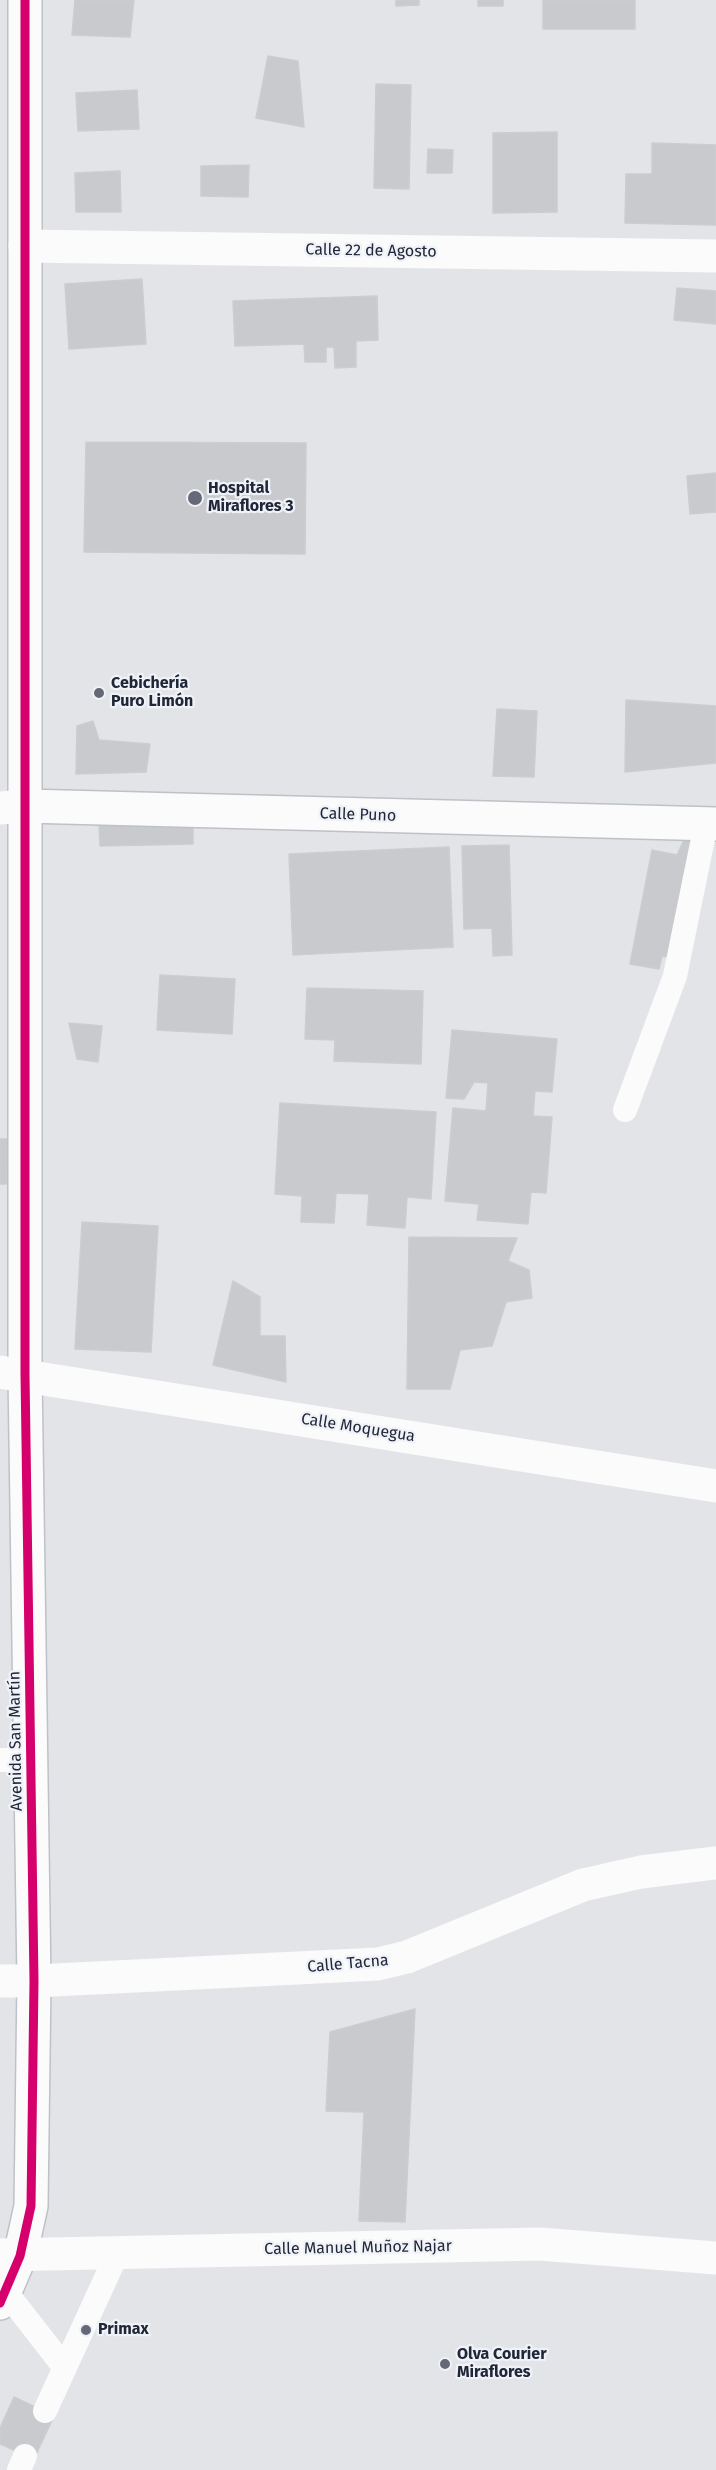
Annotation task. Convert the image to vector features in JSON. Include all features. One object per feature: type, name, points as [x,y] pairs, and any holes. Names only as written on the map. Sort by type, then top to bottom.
[{"type":"street","name":"Avenida San Martín","points":[[3,2297],[10,2256],[31,2206],[34,1981],[15,1760],[13,1373],[13,807],[25,246],[25,0]]},
{"type":"street","name":"Calle 22 de Agosto","points":[[25,246],[716,256]]},
{"type":"street","name":"Calle Puno","points":[[13,807],[711,824]]},
{"type":"street","name":"Calle Moquegua","points":[[13,1373],[716,1486]]},
{"type":"street","name":"Calle Tacna","points":[[0,1981],[378,1964],[407,1957],[583,1885],[641,1872],[716,1863]]},
{"type":"street","name":"Calle Manuel Muñoz Najar","points":[[10,2256],[540,2244],[716,2258]]},
{"type":"lane","points":[[625,1110],[675,976],[711,824]]},
{"type":"lane","points":[[45,2411],[117,2254]]},
{"type":"lane","points":[[3,2297],[65,2368]]},
{"type":"building","points":[[75,0],[134,0],[130,37],[72,35]]},
{"type":"building","points":[[396,0],[419,0],[419,5],[396,6]]},
{"type":"building","points":[[478,0],[503,0],[503,6],[478,6]]},
{"type":"building","points":[[543,0],[635,0],[635,29],[543,29]]},
{"type":"building","points":[[268,56],[298,61],[304,127],[256,118]]},
{"type":"building","points":[[376,84],[411,85],[409,189],[374,188]]},
{"type":"building","points":[[137,90],[139,129],[78,131],[76,93]]},
{"type":"building","points":[[557,132],[557,212],[493,213],[493,133]]},
{"type":"building","points":[[652,143],[716,145],[716,225],[625,223],[626,174],[652,174]]},
{"type":"building","points":[[428,149],[453,150],[452,173],[427,173]]},
{"type":"building","points":[[249,165],[248,197],[201,196],[201,166]]},
{"type":"building","points":[[120,171],[121,212],[76,212],[75,173]]},
{"type":"building","points":[[142,279],[146,344],[69,349],[65,284]]},
{"type":"building","points":[[677,288],[716,291],[716,324],[674,320]]},
{"type":"building","points":[[377,296],[378,340],[356,341],[356,367],[335,368],[334,347],[326,347],[326,362],[305,362],[304,344],[235,346],[233,301]]},
{"type":"building","name":"Hospital Miraflores 3","points":[[86,442],[306,443],[305,554],[84,552]]},
{"type":"building","points":[[716,473],[716,512],[690,514],[687,476]]},
{"type":"building","points":[[626,700],[716,706],[716,763],[625,772]]},
{"type":"building","points":[[497,709],[537,711],[534,777],[493,776]]},
{"type":"building","points":[[93,721],[99,740],[150,744],[146,772],[76,774],[77,726]]},
{"type":"building","points":[[193,823],[193,844],[100,846],[99,825]]},
{"type":"building","points":[[685,838],[706,843],[683,960],[662,956],[659,969],[630,964],[652,850],[677,855]]},
{"type":"building","points":[[509,845],[512,955],[493,956],[492,928],[464,929],[462,846]]},
{"type":"building","points":[[449,847],[453,947],[293,955],[289,854]]},
{"type":"building","points":[[160,975],[235,979],[232,1034],[157,1030]]},
{"type":"building","points":[[307,988],[423,991],[421,1064],[334,1061],[335,1040],[305,1039]]},
{"type":"building","points":[[69,1023],[102,1026],[98,1062],[77,1059]]},
{"type":"building","points":[[452,1030],[557,1039],[552,1092],[535,1091],[533,1116],[552,1117],[546,1193],[531,1192],[528,1224],[477,1220],[479,1204],[445,1201],[453,1108],[486,1111],[488,1083],[474,1082],[464,1099],[446,1098]]},
{"type":"building","points":[[280,1103],[436,1112],[431,1199],[407,1197],[405,1228],[367,1225],[369,1194],[336,1193],[334,1223],[301,1222],[302,1196],[275,1194]]},
{"type":"building","points":[[0,1139],[9,1139],[7,1184],[0,1184]]},
{"type":"building","points":[[82,1222],[158,1226],[151,1352],[75,1349]]},
{"type":"building","points":[[409,1237],[517,1238],[508,1261],[529,1270],[532,1298],[506,1302],[492,1346],[460,1350],[450,1389],[407,1389]]},
{"type":"building","points":[[233,1281],[260,1297],[260,1336],[285,1336],[286,1382],[213,1365]]},
{"type":"building","points":[[415,2009],[405,2222],[359,2221],[364,2112],[326,2111],[330,2032]]},
{"type":"building","points":[[14,2397],[54,2416],[34,2459],[0,2444],[0,2428]]},
{"type":"cycle path","points":[[0,2303],[20,2256],[31,2206],[34,1981],[25,1374],[25,0]]},
{"type":"place","name":"Hospital Miraflores 3","points":[[195,498]]},
{"type":"place","name":"Cebichería Puro Limón","points":[[99,693]]},
{"type":"place","name":"Primax","points":[[86,2330]]},
{"type":"place","name":"Olva Courier Miraflores","points":[[445,2364]]}]
